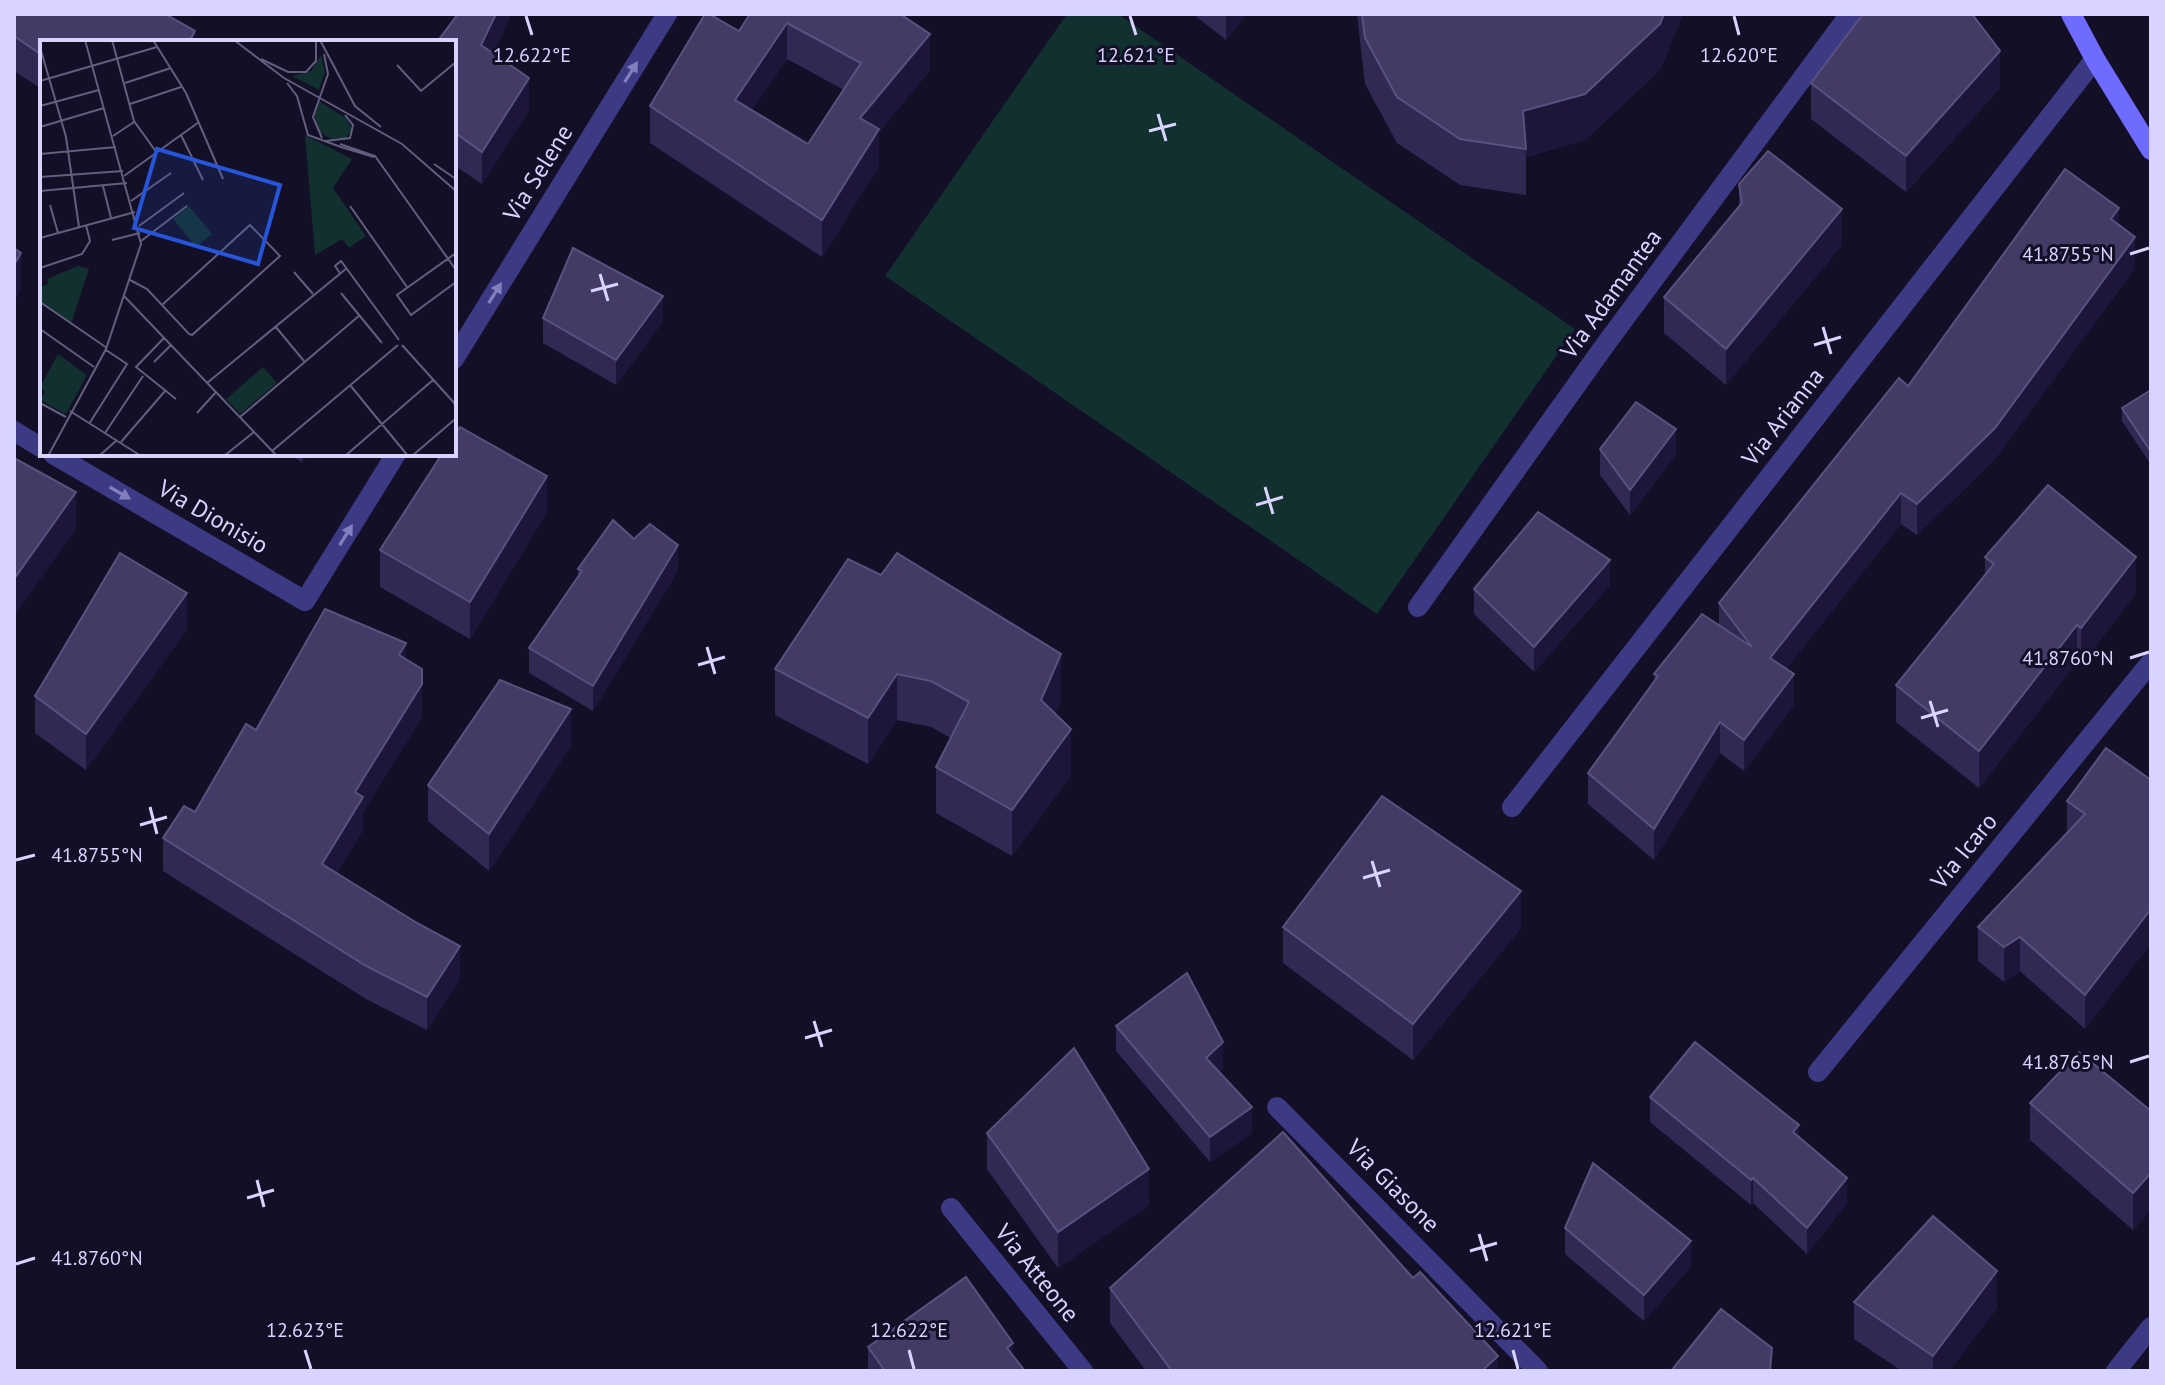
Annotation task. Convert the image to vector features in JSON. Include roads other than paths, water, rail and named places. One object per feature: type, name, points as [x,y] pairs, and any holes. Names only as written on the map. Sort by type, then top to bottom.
[{"type":"street","name":"Via Selene","points":[[456,356],[667,14]]},
{"type":"street","name":"Via Adamantea","points":[[1418,607],[1605,345],[1850,14]]},
{"type":"street","points":[[2071,14],[2151,150]]},
{"type":"street","name":"Via Arianna","points":[[1512,807],[2095,59]]},
{"type":"street","points":[[14,431],[40,447]]},
{"type":"street","name":"Via Dionisio","points":[[56,456],[305,601],[395,456]]},
{"type":"street","name":"Via Icaro","points":[[1818,1072],[2151,662]]},
{"type":"street","name":"Via Giasone","points":[[1277,1107],[1538,1371]]},
{"type":"street","name":"Via Atteone","points":[[951,1208],[1083,1371]]},
{"type":"street","points":[[2116,1371],[2150,1329]]}]
